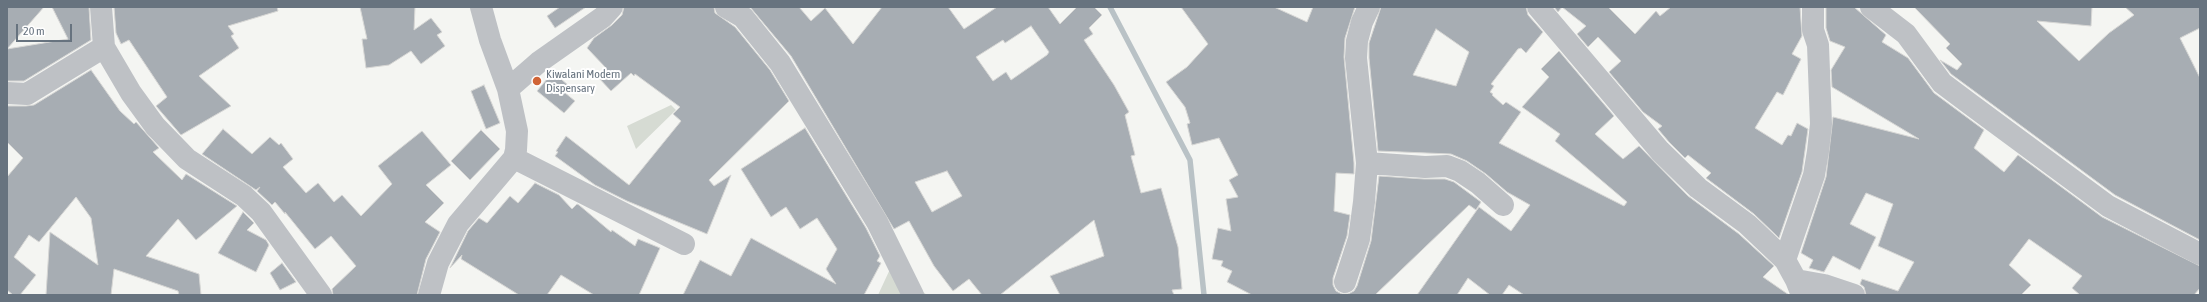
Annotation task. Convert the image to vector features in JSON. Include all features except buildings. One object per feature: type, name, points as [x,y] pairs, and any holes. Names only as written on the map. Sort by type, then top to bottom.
[{"type":"street","points":[[101,7],[104,47],[131,93],[169,142],[187,159],[244,196],[261,212],[321,295]]},
{"type":"street","points":[[429,295],[438,263],[458,224],[514,158],[517,131],[508,89],[490,40],[481,7]]},
{"type":"street","points":[[508,89],[540,62],[603,17],[612,7]]},
{"type":"street","points":[[726,7],[743,17],[780,63],[877,222],[913,295]]},
{"type":"street","points":[[1345,282],[1359,239],[1367,163],[1356,58],[1357,41],[1362,22],[1369,7]]},
{"type":"street","points":[[1538,7],[1660,151],[1698,188],[1747,224],[1785,260],[1799,287],[1824,284],[1854,295]]},
{"type":"street","points":[[1785,260],[1814,175],[1821,124],[1818,45],[1813,30],[1813,7]]},
{"type":"street","points":[[1871,7],[1906,34],[1942,83],[2108,206],[2200,254]]},
{"type":"street","points":[[7,93],[28,94],[104,47]]},
{"type":"street","points":[[514,158],[684,244]]},
{"type":"street","points":[[1367,163],[1425,167],[1447,166],[1460,171],[1478,183],[1503,205]]},
{"type":"shaded area","points":[[671,105],[676,110],[636,149],[627,126]]},
{"type":"shaded area","points":[[891,267],[927,295],[878,295]]},
{"type":"waterway","points":[[1110,7],[1190,160],[1204,295]]},
{"type":"place","name":"Kiwalani Modern Dispensary","points":[[537,81]]}]
